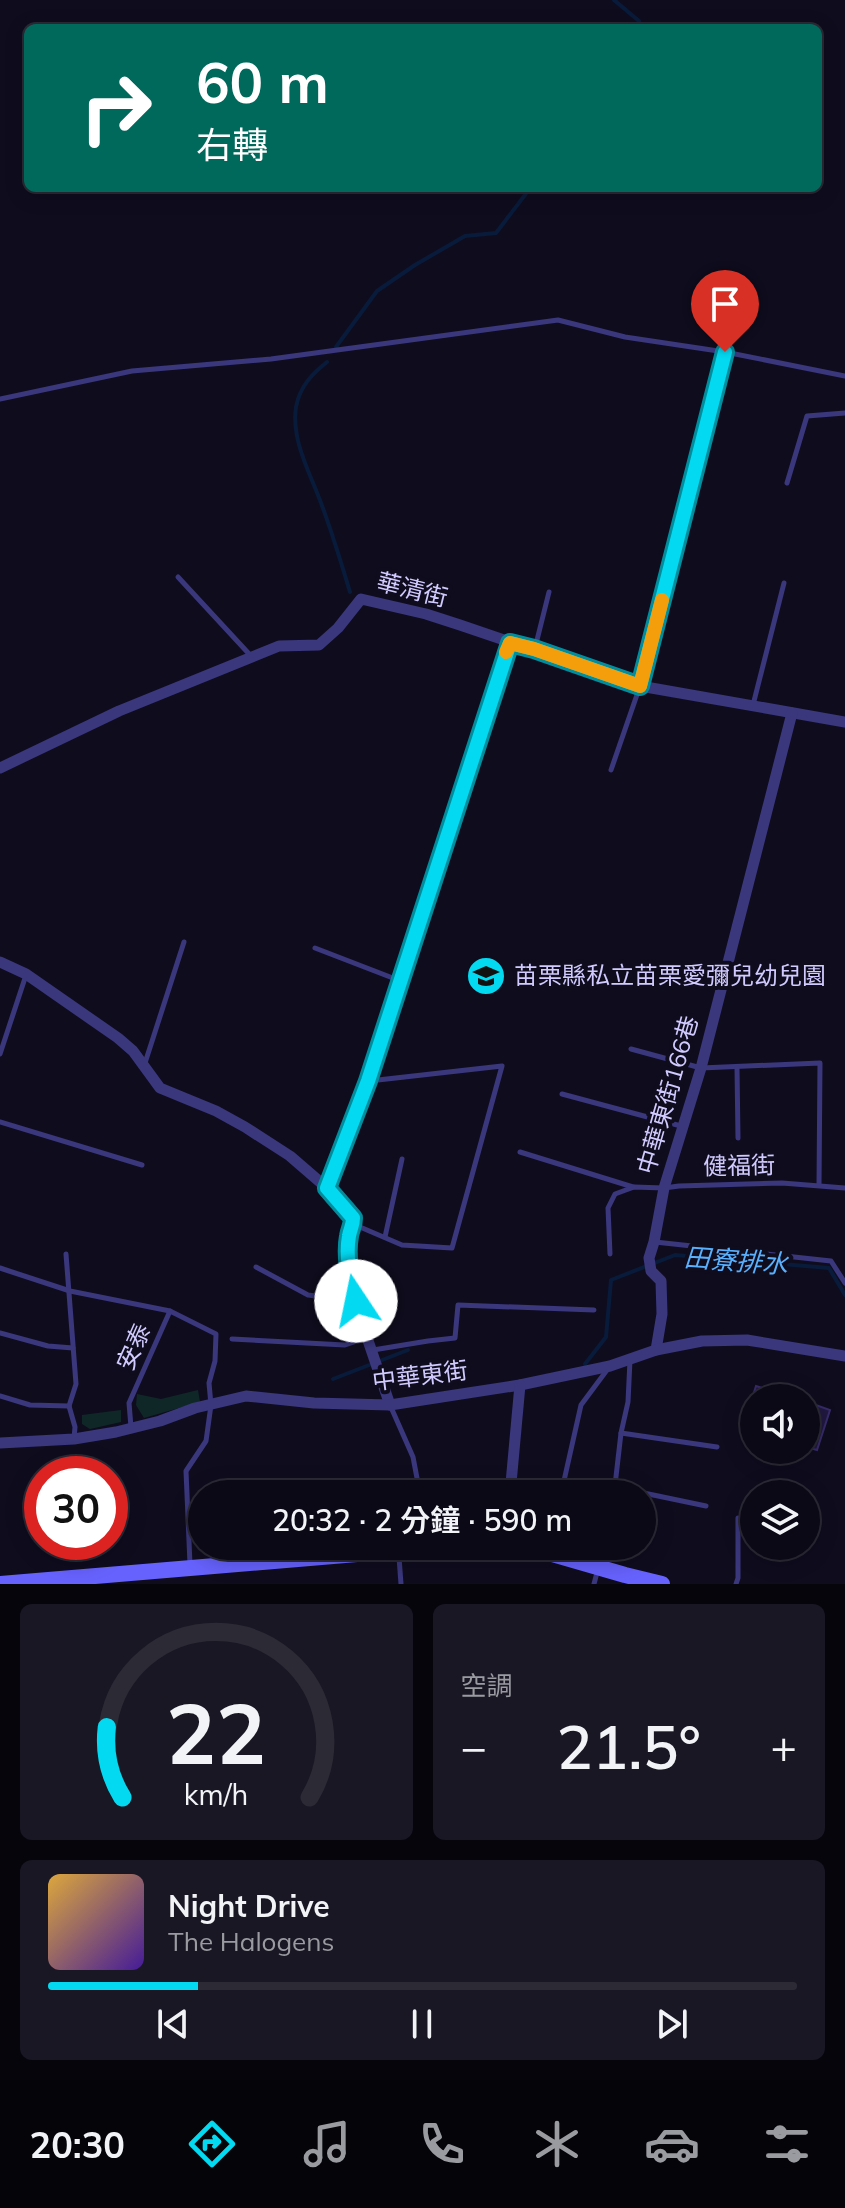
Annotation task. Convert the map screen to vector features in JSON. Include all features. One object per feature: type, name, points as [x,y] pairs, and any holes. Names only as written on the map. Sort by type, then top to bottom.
[{"type":"street","name":"華清街","points":[[0,768],[119,711],[252,656],[279,646],[319,645],[338,628],[361,599],[426,614],[640,686],[845,722]]},
{"type":"street","points":[[327,1188],[368,1081],[510,643]]},
{"type":"street","name":"中華東街166巷","points":[[656,1350],[662,1314],[661,1281],[651,1271],[649,1258],[664,1188],[701,1068],[792,713]]},
{"type":"street","points":[[0,962],[26,974],[118,1038],[133,1051],[160,1088],[216,1111],[245,1127],[290,1156],[327,1188],[353,1218],[349,1235],[349,1269],[367,1338],[390,1405]]},
{"type":"street","name":"中華東街","points":[[0,1443],[74,1439],[160,1421],[195,1408],[246,1396],[314,1403],[390,1405],[520,1385],[610,1366],[656,1350],[702,1341],[747,1340],[845,1356]]},
{"type":"street","points":[[511,1480],[520,1385]]},
{"type":"street","points":[[0,1584],[290,1560]]},
{"type":"street","points":[[579,1560],[662,1584]]},
{"type":"lane","points":[[0,399],[132,371],[271,359],[558,320],[625,337],[725,352],[845,376]]},
{"type":"lane","points":[[611,770],[640,686],[725,352]]},
{"type":"lane","points":[[787,483],[807,416],[845,413]]},
{"type":"lane","points":[[178,577],[252,656]]},
{"type":"lane","points":[[753,706],[784,583]]},
{"type":"lane","points":[[534,649],[549,592]]},
{"type":"lane","points":[[144,1067],[184,942]]},
{"type":"lane","points":[[315,948],[399,981]]},
{"type":"lane","points":[[0,1054],[26,974]]},
{"type":"lane","points":[[631,1049],[701,1068],[820,1063],[819,1185]]},
{"type":"lane","points":[[353,1224],[402,1245],[452,1248],[502,1066],[368,1081]]},
{"type":"lane","points":[[737,1068],[738,1138]]},
{"type":"lane","points":[[562,1094],[682,1126]]},
{"type":"lane","points":[[0,1122],[142,1165]]},
{"type":"lane","name":"健福街","points":[[520,1152],[634,1187],[782,1183],[845,1188]]},
{"type":"lane","points":[[385,1237],[402,1159]]},
{"type":"lane","points":[[610,1254],[608,1208],[615,1194],[634,1187]]},
{"type":"lane","points":[[654,1242],[831,1261],[845,1283]]},
{"type":"lane","points":[[66,1254],[76,1384],[69,1406],[75,1427],[74,1439]]},
{"type":"lane","points":[[256,1267],[308,1295],[356,1301]]},
{"type":"lane","name":"安泰","points":[[0,1268],[70,1291],[170,1311],[129,1403],[131,1428]]},
{"type":"lane","points":[[373,1353],[455,1338],[458,1305],[594,1310]]},
{"type":"lane","points":[[170,1311],[216,1334],[215,1361],[209,1383],[211,1405],[206,1441],[186,1471],[190,1569]]},
{"type":"lane","points":[[0,1333],[48,1346],[73,1348]]},
{"type":"lane","points":[[232,1339],[345,1345],[367,1338]]},
{"type":"lane","points":[[615,1480],[628,1402],[631,1357]]},
{"type":"lane","points":[[564,1480],[581,1405],[610,1366]]},
{"type":"lane","points":[[0,1396],[30,1405],[69,1406]]},
{"type":"lane","points":[[390,1405],[413,1457],[417,1480]]},
{"type":"lane","points":[[621,1433],[717,1447]]},
{"type":"lane","points":[[656,1498],[706,1506]]},
{"type":"lane","points":[[736,1584],[738,1518]]},
{"type":"lane","points":[[399,1560],[401,1584]]},
{"type":"lane","points":[[594,1584],[601,1560]]},
{"type":"green space","points":[[198,1390],[200,1402],[144,1418],[136,1405],[137,1394],[161,1399]]},
{"type":"green space","points":[[121,1410],[121,1422],[90,1429],[82,1424],[82,1415]]},
{"type":"building","points":[[820,1406],[830,1410],[820,1441]]},
{"type":"waterway","points":[[614,0],[640,24]]},
{"type":"waterway","points":[[336,347],[377,291],[465,236],[496,233],[527,192]]},
{"type":"waterway","points":[[327,362],[300,393],[296,407],[296,432],[350,592]]},
{"type":"waterway","name":"田寮排水","points":[[585,1364],[606,1337],[611,1280],[675,1255],[829,1268],[845,1295]]},
{"type":"waterway","name":"田寮排水","points":[[333,1379],[408,1350]]},
{"type":"slow traffic","points":[[506,652],[510,643],[534,649],[640,686],[662,600]]},
{"type":"place","name":"苗栗縣私立苗栗愛彌兒幼兒園","points":[[486,976]]},
{"type":"route","points":[[356,1301],[349,1269],[349,1235],[353,1218],[327,1188],[368,1081],[510,643],[640,686],[725,352]]}]
